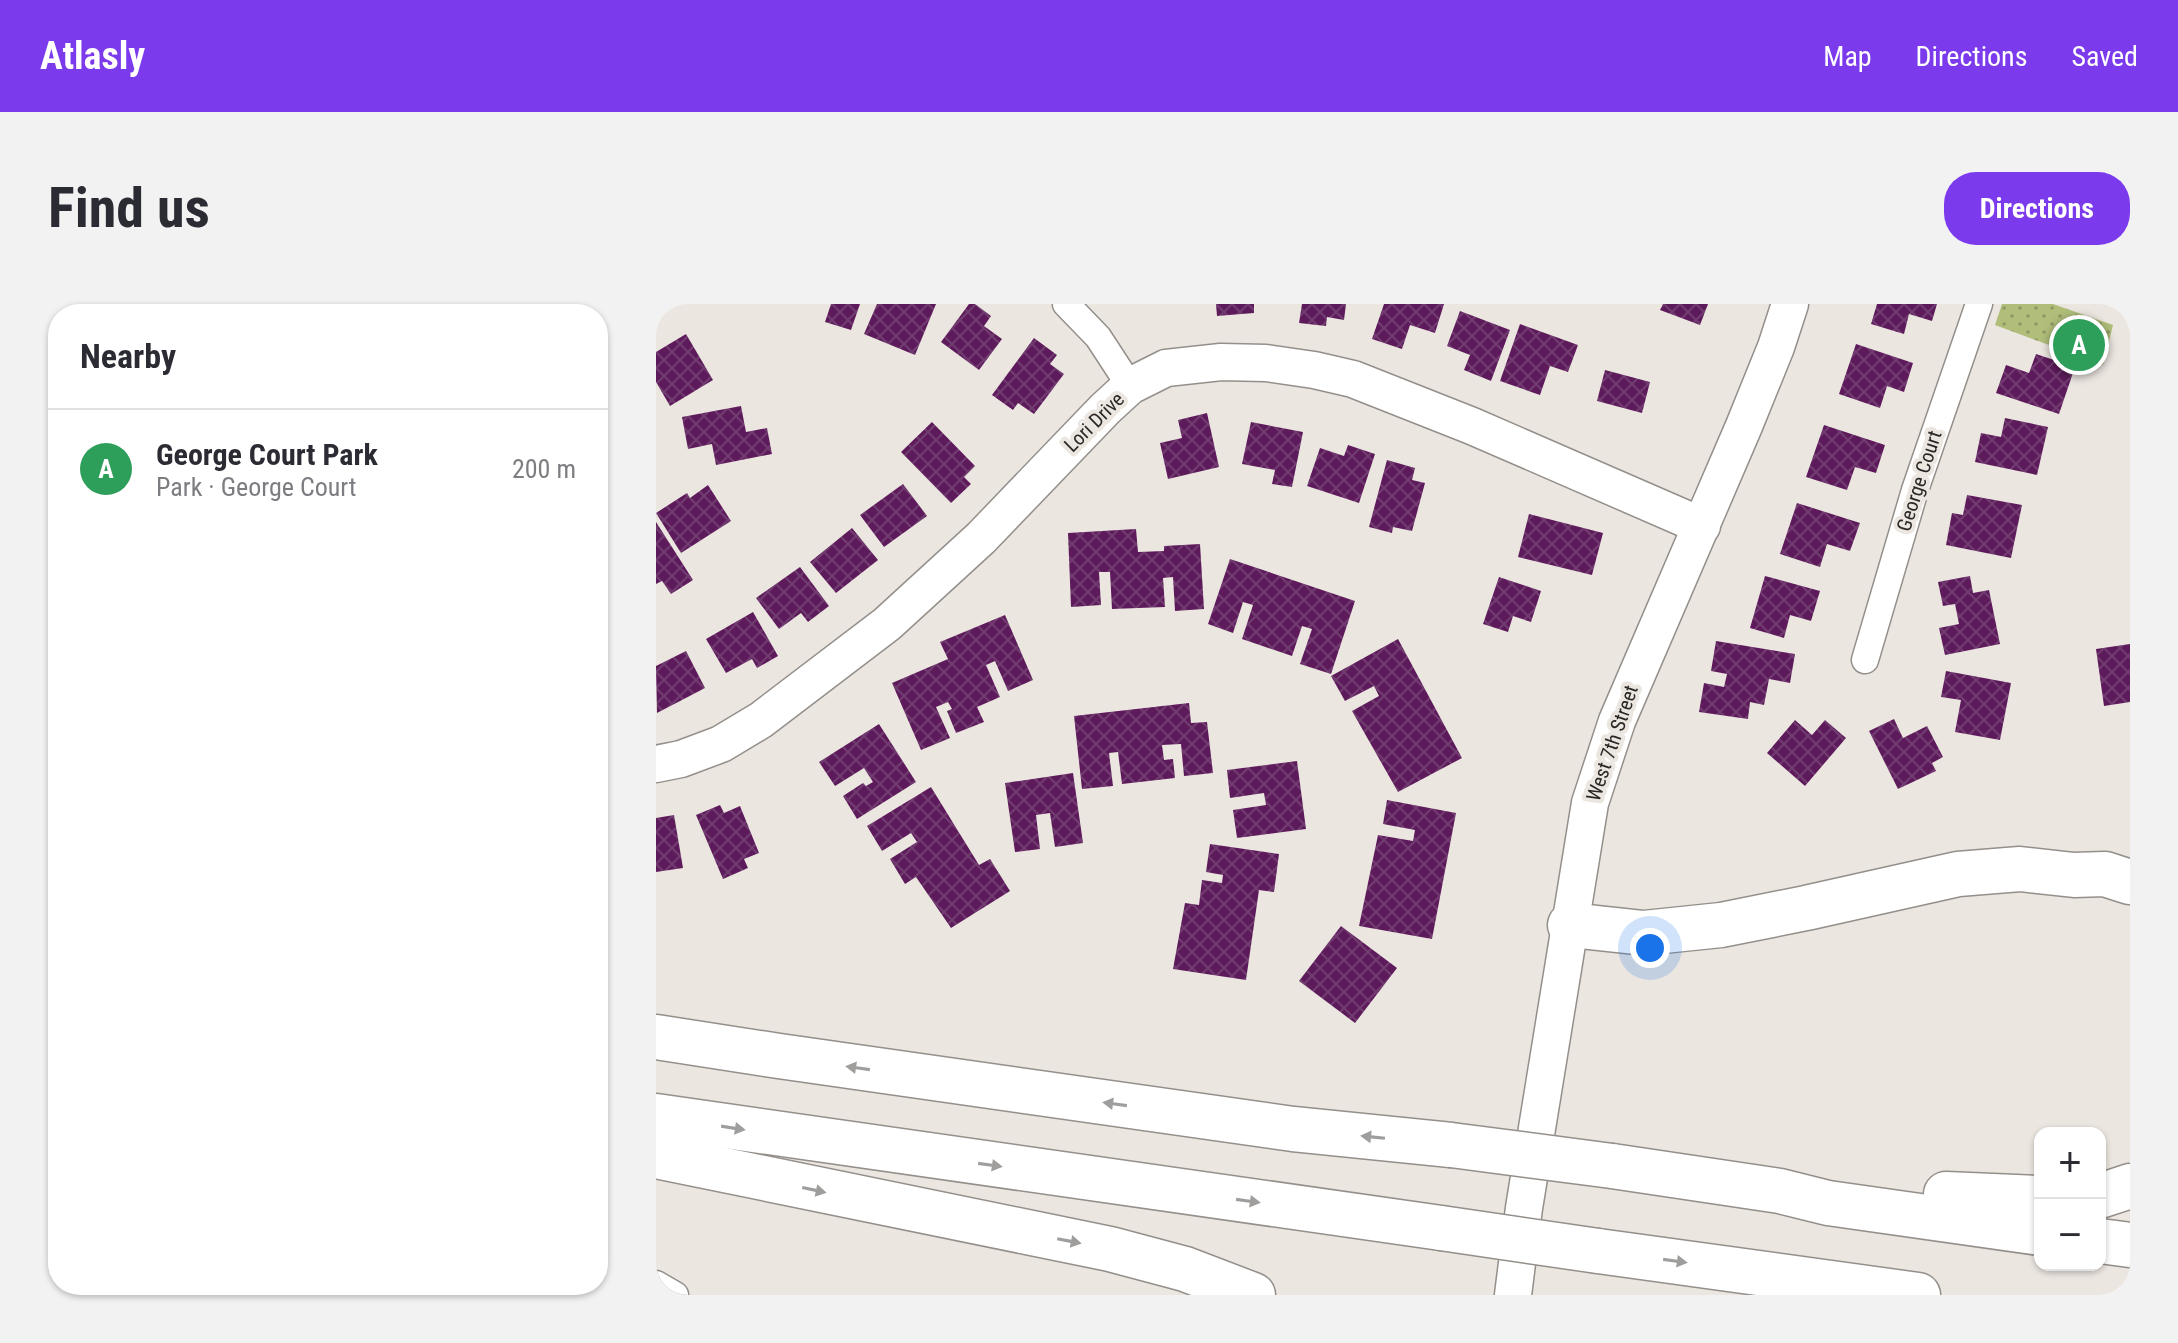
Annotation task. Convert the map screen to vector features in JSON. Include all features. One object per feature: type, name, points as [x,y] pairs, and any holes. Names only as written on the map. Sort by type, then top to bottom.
[{"type":"highway","points":[[1570,925],[1644,933],[1721,925],[1958,874],[2020,869],[2074,875],[2105,874],[2130,882]]},
{"type":"highway","points":[[2074,875],[2130,897]]},
{"type":"highway","points":[[656,1037],[1293,1129],[1612,1166],[1780,1191],[1828,1203],[2034,1232]]},
{"type":"highway","points":[[656,1116],[1918,1295]]},
{"type":"highway","points":[[656,1156],[1110,1249],[1185,1269],[1253,1295]]},
{"type":"highway","points":[[1780,1191],[1828,1183],[1950,1195],[2034,1198]]},
{"type":"highway","points":[[2106,1194],[2130,1186]]},
{"type":"highway","points":[[2106,1242],[2130,1245]]},
{"type":"street","points":[[1066,304],[1098,337],[1130,386]]},
{"type":"street","name":"West 7th Street","points":[[1513,1295],[1524,1208],[1590,803],[1612,734],[1702,526],[1770,361],[1790,304]]},
{"type":"street","name":"George Court","points":[[1865,660],[1915,490],[1979,304]]},
{"type":"street","name":"Lori Drive","points":[[656,764],[681,759],[735,736],[761,720],[887,624],[981,538],[1130,386],[1166,368],[1221,362],[1266,363],[1353,379],[1472,426],[1702,526]]},
{"type":"street","points":[[656,1284],[675,1295]]},
{"type":"green space","points":[[2002,304],[2053,304],[2113,325],[2103,365],[1995,325]]},
{"type":"building","points":[[831,304],[860,304],[851,330],[825,322]]},
{"type":"building","points":[[877,304],[936,304],[915,355],[864,334]]},
{"type":"building","points":[[969,304],[975,304],[991,316],[984,326],[1002,339],[979,370],[941,342]]},
{"type":"building","points":[[1216,304],[1254,304],[1254,313],[1217,316]]},
{"type":"building","points":[[1302,304],[1346,304],[1344,320],[1327,317],[1326,326],[1299,323]]},
{"type":"building","points":[[1384,304],[1444,304],[1435,333],[1410,325],[1402,349],[1372,339]]},
{"type":"building","points":[[1663,304],[1708,304],[1700,325],[1660,310]]},
{"type":"building","points":[[1877,304],[1937,304],[1932,321],[1909,314],[1904,334],[1871,324]]},
{"type":"building","points":[[1460,311],[1510,330],[1491,381],[1464,370],[1470,355],[1447,346]]},
{"type":"building","points":[[1520,324],[1578,345],[1568,372],[1550,366],[1540,395],[1500,381]]},
{"type":"building","points":[[686,334],[713,380],[670,406],[656,382],[656,352]]},
{"type":"building","points":[[1034,338],[1057,355],[1050,364],[1064,374],[1034,414],[1018,403],[1013,410],[992,395]]},
{"type":"building","points":[[1856,344],[1913,363],[1904,392],[1887,386],[1880,408],[1839,394]]},
{"type":"building","points":[[2036,354],[2075,367],[2059,414],[1996,393],[2006,365],[2029,373]]},
{"type":"building","points":[[1605,370],[1650,382],[1642,413],[1597,401]]},
{"type":"building","points":[[741,406],[746,432],[767,428],[772,454],[716,465],[712,444],[688,449],[682,417]]},
{"type":"building","points":[[1207,413],[1219,467],[1168,479],[1160,443],[1182,438],[1178,420]]},
{"type":"building","points":[[2005,418],[2048,427],[2037,475],[1975,462],[1981,433],[2001,437]]},
{"type":"building","points":[[932,422],[975,466],[964,477],[971,484],[951,503],[901,452]]},
{"type":"building","points":[[1251,422],[1303,432],[1292,487],[1272,484],[1275,470],[1242,464]]},
{"type":"building","points":[[1824,425],[1885,445],[1876,473],[1855,467],[1847,490],[1806,477]]},
{"type":"building","points":[[1348,445],[1375,454],[1359,503],[1307,486],[1320,448],[1344,456]]},
{"type":"building","points":[[1387,460],[1415,468],[1412,480],[1425,483],[1412,531],[1393,527],[1392,533],[1369,527]]},
{"type":"building","points":[[903,484],[927,516],[884,547],[860,515]]},
{"type":"building","points":[[708,485],[731,521],[681,553],[656,513],[687,493],[690,498]]},
{"type":"building","points":[[1967,495],[2022,505],[2011,558],[1946,545],[1952,513],[1963,515]]},
{"type":"building","points":[[1797,503],[1860,523],[1850,551],[1827,544],[1820,567],[1780,554]]},
{"type":"building","points":[[1529,514],[1603,533],[1592,575],[1518,557]]},
{"type":"building","points":[[656,522],[693,580],[671,594],[662,581],[656,584]]},
{"type":"building","points":[[852,528],[878,560],[836,593],[810,562]]},
{"type":"building","points":[[1136,529],[1138,552],[1164,551],[1164,546],[1200,544],[1204,609],[1175,611],[1173,577],[1163,578],[1165,607],[1112,609],[1110,572],[1099,572],[1101,605],[1071,607],[1068,533]]},
{"type":"building","points":[[1230,559],[1355,601],[1331,674],[1300,664],[1312,629],[1302,626],[1292,656],[1242,639],[1253,605],[1243,602],[1233,633],[1208,624]]},
{"type":"building","points":[[800,567],[829,606],[808,622],[801,613],[779,629],[756,598]]},
{"type":"building","points":[[1765,576],[1820,591],[1811,621],[1790,615],[1784,638],[1750,628]]},
{"type":"building","points":[[1970,576],[1973,593],[1989,590],[2000,644],[1945,655],[1939,628],[1959,624],[1955,604],[1943,606],[1938,582]]},
{"type":"building","points":[[1499,577],[1541,591],[1531,622],[1513,616],[1508,632],[1483,624]]},
{"type":"building","points":[[753,612],[778,656],[757,668],[752,659],[726,673],[706,639]]},
{"type":"building","points":[[1005,615],[1033,680],[1008,691],[995,661],[986,665],[1000,697],[977,707],[984,722],[956,733],[947,711],[952,709],[948,702],[936,707],[950,738],[921,750],[892,683],[948,659],[940,642]]},
{"type":"building","points":[[1398,639],[1462,758],[1398,792],[1352,711],[1379,696],[1374,686],[1345,701],[1331,676]]},
{"type":"building","points":[[1716,641],[1795,654],[1790,683],[1769,679],[1764,705],[1750,702],[1748,719],[1699,712],[1704,683],[1724,687],[1727,674],[1711,671]]},
{"type":"building","points":[[2130,644],[2130,702],[2104,706],[2096,649]]},
{"type":"building","points":[[686,651],[705,688],[657,713],[656,666]]},
{"type":"building","points":[[1946,671],[2011,683],[2000,740],[1955,732],[1961,700],[1941,697]]},
{"type":"building","points":[[1189,703],[1191,723],[1207,722],[1213,773],[1184,776],[1181,744],[1162,745],[1164,760],[1173,759],[1175,778],[1122,784],[1118,752],[1109,753],[1113,786],[1082,789],[1074,716]]},
{"type":"building","points":[[1894,719],[1903,738],[1927,726],[1943,757],[1932,763],[1936,771],[1898,789],[1869,731]]},
{"type":"building","points":[[1795,720],[1812,735],[1825,720],[1846,738],[1805,786],[1767,753]]},
{"type":"building","points":[[879,724],[916,782],[857,819],[843,796],[863,783],[866,786],[873,782],[864,768],[835,786],[819,762]]},
{"type":"building","points":[[1297,761],[1306,829],[1237,838],[1233,810],[1266,805],[1264,793],[1230,798],[1227,770]]},
{"type":"building","points":[[1073,773],[1083,843],[1055,847],[1050,813],[1036,815],[1040,849],[1015,852],[1005,783]]},
{"type":"building","points":[[931,787],[979,865],[990,859],[1010,891],[951,928],[916,877],[905,884],[890,859],[917,842],[911,833],[882,851],[867,826]]},
{"type":"building","points":[[1387,800],[1456,813],[1432,939],[1359,926],[1378,835],[1413,841],[1415,830],[1383,824]]},
{"type":"building","points":[[720,805],[724,813],[740,806],[759,853],[744,859],[748,868],[723,879],[696,815]]},
{"type":"building","points":[[674,815],[683,868],[656,872],[656,818]]},
{"type":"building","points":[[1210,844],[1279,854],[1274,892],[1259,890],[1246,980],[1173,969],[1185,903],[1199,905],[1202,880],[1222,883],[1223,875],[1206,872]]},
{"type":"building","points":[[1341,926],[1397,968],[1355,1023],[1299,981]]},
{"type":"place","name":"George Court Park","points":[[2079,345]]}]
